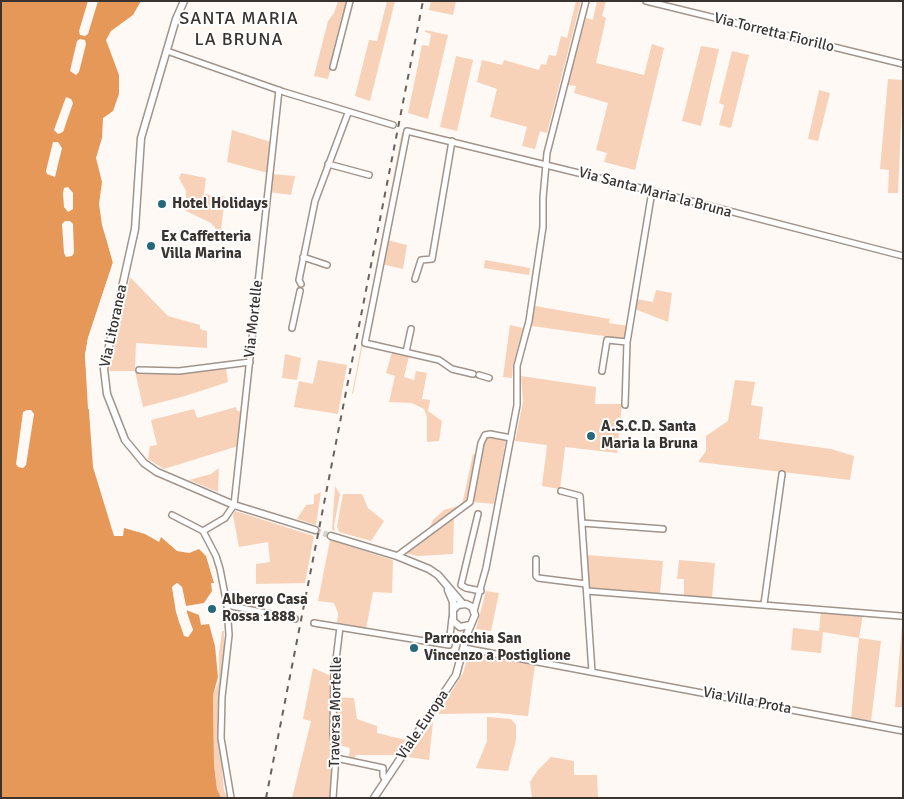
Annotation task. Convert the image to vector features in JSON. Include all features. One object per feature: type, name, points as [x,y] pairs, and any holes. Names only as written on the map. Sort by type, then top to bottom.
[{"type":"street","name":"Via Litoranea","points":[[184,1],[176,19],[141,138],[135,229],[106,356],[104,380],[118,426],[129,446],[144,463],[169,478],[234,505],[315,530]]},
{"type":"street","points":[[333,67],[350,1]]},
{"type":"street","points":[[452,632],[460,626],[470,625],[475,619],[474,611],[480,594],[518,396],[517,366],[529,321],[543,228],[545,164],[586,1]]},
{"type":"street","name":"Via Torretta Fiorillo","points":[[646,1],[903,64]]},
{"type":"street","points":[[167,50],[348,113],[393,125]]},
{"type":"street","name":"Via Mortelle","points":[[234,505],[279,90]]},
{"type":"street","points":[[301,284],[299,280],[315,201],[348,113]]},
{"type":"street","name":"Via Santa Maria la Bruna","points":[[406,352],[365,343],[407,131],[545,164],[903,256]]},
{"type":"street","points":[[415,279],[421,260],[432,259],[452,141]]},
{"type":"street","points":[[328,164],[369,175]]},
{"type":"street","points":[[625,405],[627,342],[652,191]]},
{"type":"street","points":[[303,257],[327,264]]},
{"type":"street","points":[[292,328],[300,291]]},
{"type":"street","points":[[411,329],[406,352],[439,360],[452,369],[489,378]]},
{"type":"street","points":[[602,371],[607,340],[627,342]]},
{"type":"street","points":[[139,370],[179,372],[250,362]]},
{"type":"street","points":[[397,556],[470,502],[481,443],[485,435],[490,434],[511,438]]},
{"type":"street","points":[[764,604],[782,474]]},
{"type":"street","points":[[561,491],[580,496],[592,672]]},
{"type":"street","points":[[202,531],[225,518],[234,505]]},
{"type":"street","points":[[172,514],[202,531],[216,556],[227,605],[229,635],[222,697],[221,738],[231,798]]},
{"type":"street","points":[[478,514],[461,585],[480,594]]},
{"type":"street","points":[[582,523],[663,529]]},
{"type":"street","points":[[331,536],[397,556],[429,569],[444,582],[462,604]]},
{"type":"street","points":[[536,559],[536,576],[538,578],[586,584]]},
{"type":"street","points":[[314,622],[449,645],[452,632],[453,610],[451,594],[444,582]]},
{"type":"street","points":[[587,591],[901,616]]},
{"type":"street","points":[[469,605],[480,594]]},
{"type":"street","points":[[453,610],[462,604],[469,605],[474,611]]},
{"type":"street","points":[[227,605],[295,619]]},
{"type":"street","points":[[452,617],[460,626]]},
{"type":"street","name":"Viale Europa","points":[[374,798],[450,686],[460,663],[470,625]]},
{"type":"street","name":"Viale Europa","points":[[460,626],[464,648]]},
{"type":"street","name":"Traversa Mortelle","points":[[332,798],[336,758],[333,734],[334,676],[340,627]]},
{"type":"street","name":"Via Villa Prota","points":[[464,648],[903,731]]},
{"type":"street","points":[[336,758],[383,768],[386,780]]},
{"type":"shaded area","points":[[1,1],[141,1],[133,15],[111,31],[106,40],[119,75],[119,94],[113,111],[103,118],[102,138],[96,158],[102,182],[99,204],[102,225],[113,262],[88,338],[85,355],[93,467],[114,536],[123,536],[124,528],[145,534],[159,542],[161,537],[177,551],[189,553],[199,549],[206,556],[214,583],[211,583],[212,591],[204,603],[186,606],[182,587],[177,583],[172,587],[179,622],[188,637],[193,630],[186,610],[199,615],[201,625],[209,624],[215,646],[218,677],[213,695],[214,765],[217,789],[221,798],[1,798]]},
{"type":"shaded area","points":[[338,1],[348,1],[328,79],[314,76],[328,21],[334,13]]},
{"type":"shaded area","points":[[387,1],[395,1],[370,101],[355,96],[369,40],[377,41]]},
{"type":"shaded area","points":[[431,1],[456,1],[453,15],[429,10]]},
{"type":"shaded area","points":[[576,1],[581,1],[547,133],[540,131],[535,149],[522,146],[527,127],[490,117],[497,89],[477,82],[482,60],[502,65],[504,60],[539,70],[541,64],[546,65],[549,55],[556,56],[561,36],[567,38]]},
{"type":"shaded area","points":[[597,1],[606,1],[602,16],[606,18],[596,63],[644,75],[652,44],[664,48],[635,170],[604,162],[607,153],[596,150],[608,103],[574,93],[576,86],[568,85],[586,18],[593,20]]},
{"type":"shaded area","points":[[425,30],[448,35],[428,119],[408,113],[422,45],[429,46],[431,34],[425,32]]},
{"type":"shaded area","points":[[701,46],[719,49],[701,126],[682,121]]},
{"type":"shaded area","points":[[732,51],[749,55],[731,128],[719,125],[724,105],[719,103]]},
{"type":"shaded area","points":[[456,56],[473,60],[457,131],[440,127]]},
{"type":"shaded area","points":[[888,79],[903,80],[898,193],[888,193],[889,170],[880,169]]},
{"type":"shaded area","points":[[819,90],[830,93],[818,141],[808,139]]},
{"type":"shaded area","points":[[232,130],[271,142],[268,173],[227,162]]},
{"type":"shaded area","points":[[402,132],[404,133],[352,394]]},
{"type":"shaded area","points":[[181,173],[206,178],[204,194],[225,197],[221,230],[216,229],[211,223],[186,211],[186,191],[179,178]]},
{"type":"shaded area","points":[[271,174],[295,176],[291,195],[269,192]]},
{"type":"shaded area","points":[[387,240],[407,245],[403,269],[382,264]]},
{"type":"shaded area","points":[[485,260],[530,268],[529,275],[484,268]]},
{"type":"shaded area","points":[[130,277],[168,316],[200,325],[200,329],[207,331],[207,348],[136,343],[135,371],[109,371]]},
{"type":"shaded area","points":[[656,290],[672,293],[668,322],[635,309],[636,299],[653,302]]},
{"type":"shaded area","points":[[535,306],[610,319],[609,323],[628,326],[625,339],[532,326]]},
{"type":"shaded area","points":[[510,325],[523,328],[513,366],[512,378],[503,377]]},
{"type":"shaded area","points":[[392,352],[409,356],[404,377],[414,380],[416,371],[427,373],[422,399],[430,400],[428,411],[442,421],[439,441],[427,442],[427,417],[424,409],[412,403],[389,402],[395,376],[386,373]]},
{"type":"shaded area","points":[[285,354],[301,358],[297,380],[282,378]]},
{"type":"shaded area","points":[[318,360],[347,365],[338,414],[294,407],[299,381],[313,384]]},
{"type":"shaded area","points":[[226,367],[228,382],[143,407],[135,371],[179,373]]},
{"type":"shaded area","points":[[521,376],[596,387],[595,404],[622,404],[617,453],[565,447],[560,489],[542,486],[547,445],[515,441],[523,402]]},
{"type":"shaded area","points":[[735,380],[755,382],[751,405],[763,407],[759,439],[831,449],[854,456],[850,480],[698,462],[706,451],[706,436],[728,421]]},
{"type":"shaded area","points":[[236,407],[237,411],[242,411],[238,446],[164,469],[148,459],[150,446],[157,445],[151,420],[194,409],[197,418]]},
{"type":"shaded area","points":[[489,436],[506,440],[494,504],[473,502],[483,442]]},
{"type":"shaded area","points":[[473,454],[478,454],[467,502],[429,529],[433,520],[444,510],[462,505]]},
{"type":"shaded area","points":[[219,468],[218,492],[189,480],[211,474]]},
{"type":"shaded area","points":[[335,486],[340,494],[334,526],[335,531],[332,530]]},
{"type":"shaded area","points":[[321,492],[316,525],[297,519],[306,505],[314,504],[314,495]]},
{"type":"shaded area","points":[[343,494],[362,494],[368,508],[384,521],[371,541],[339,532],[337,526]]},
{"type":"shaded area","points":[[235,511],[314,536],[305,583],[256,584],[256,564],[270,562],[268,542],[239,547],[233,515]]},
{"type":"shaded area","points":[[454,516],[453,554],[417,556],[405,553]]},
{"type":"shaded area","points":[[330,540],[393,560],[392,593],[373,592],[366,629],[337,624],[338,613],[334,603],[318,601]]},
{"type":"shaded area","points":[[587,555],[663,561],[660,593],[589,589]]},
{"type":"shaded area","points":[[679,560],[715,563],[712,598],[684,596],[684,579],[677,579]]},
{"type":"shaded area","points":[[486,591],[499,593],[491,631],[476,629]]},
{"type":"shaded area","points":[[821,611],[863,614],[859,638],[823,632],[821,653],[791,650],[793,628],[819,631]]},
{"type":"shaded area","points":[[903,614],[903,707],[895,707]]},
{"type":"shaded area","points":[[222,631],[224,631],[224,671],[219,729],[224,791],[228,798],[221,798],[217,789],[214,765],[213,695],[219,681],[219,653]]},
{"type":"shaded area","points":[[859,638],[881,641],[871,721],[851,718]]},
{"type":"shaded area","points":[[469,653],[535,664],[528,716],[497,713],[438,714],[463,673]]},
{"type":"shaded area","points":[[313,668],[331,676],[334,754],[330,798],[292,798],[311,721],[303,719]]},
{"type":"shaded area","points":[[336,697],[354,698],[357,719],[377,726],[377,733],[406,740],[395,755],[356,755],[355,758],[349,757],[350,748],[342,746],[335,735]]},
{"type":"shaded area","points":[[487,717],[511,719],[516,725],[516,740],[508,771],[476,768],[487,741]]},
{"type":"shaded area","points":[[433,722],[429,760],[408,757]]},
{"type":"shaded area","points":[[551,757],[574,761],[574,775],[597,775],[598,798],[532,798],[530,782],[537,771]]},
{"type":"pier","points":[[88,1],[98,1],[88,34],[85,36],[80,35],[79,31]]},
{"type":"pier","points":[[80,39],[85,40],[86,44],[79,72],[76,75],[70,71],[77,41]]},
{"type":"pier","points":[[66,97],[71,99],[73,103],[63,132],[58,134],[54,130]]},
{"type":"pier","points":[[53,142],[58,142],[62,148],[55,177],[47,174],[46,171]]},
{"type":"pier","points":[[68,187],[73,193],[73,209],[68,212],[64,207],[63,193],[64,188]]},
{"type":"pier","points":[[65,221],[70,221],[73,224],[74,253],[72,256],[66,257],[64,253],[62,224]]},
{"type":"pier","points":[[108,245],[111,246],[116,263],[90,339],[87,370],[90,409],[88,409],[85,355],[88,338],[113,263]]},
{"type":"pier","points":[[31,410],[34,414],[26,465],[23,468],[18,467],[16,464],[23,412]]},
{"type":"pier","points":[[177,583],[182,587],[188,618],[193,630],[188,637],[184,636],[176,612],[172,587]],"holes":[[[178,586],[190,630],[187,634],[178,612],[175,588]]]},
{"type":"tunnel","points":[[315,530],[331,536]]},
{"type":"railway","points":[[266,798],[423,1]]},
{"type":"place","name":"Hotel Holidays","points":[[162,204]]},
{"type":"place","name":"Ex Caffetteria Villa Marina","points":[[151,246]]},
{"type":"place","name":"A.S.C.D. Santa Maria la Bruna","points":[[591,436]]},
{"type":"place","name":"Albergo Casa Rossa 1888","points":[[212,609]]},
{"type":"place","name":"Parrocchia San Vincenzo a Postiglione","points":[[414,648]]},
{"type":"district","name":"SANTA MARIA LA BRUNA","points":[[239,29]]}]
